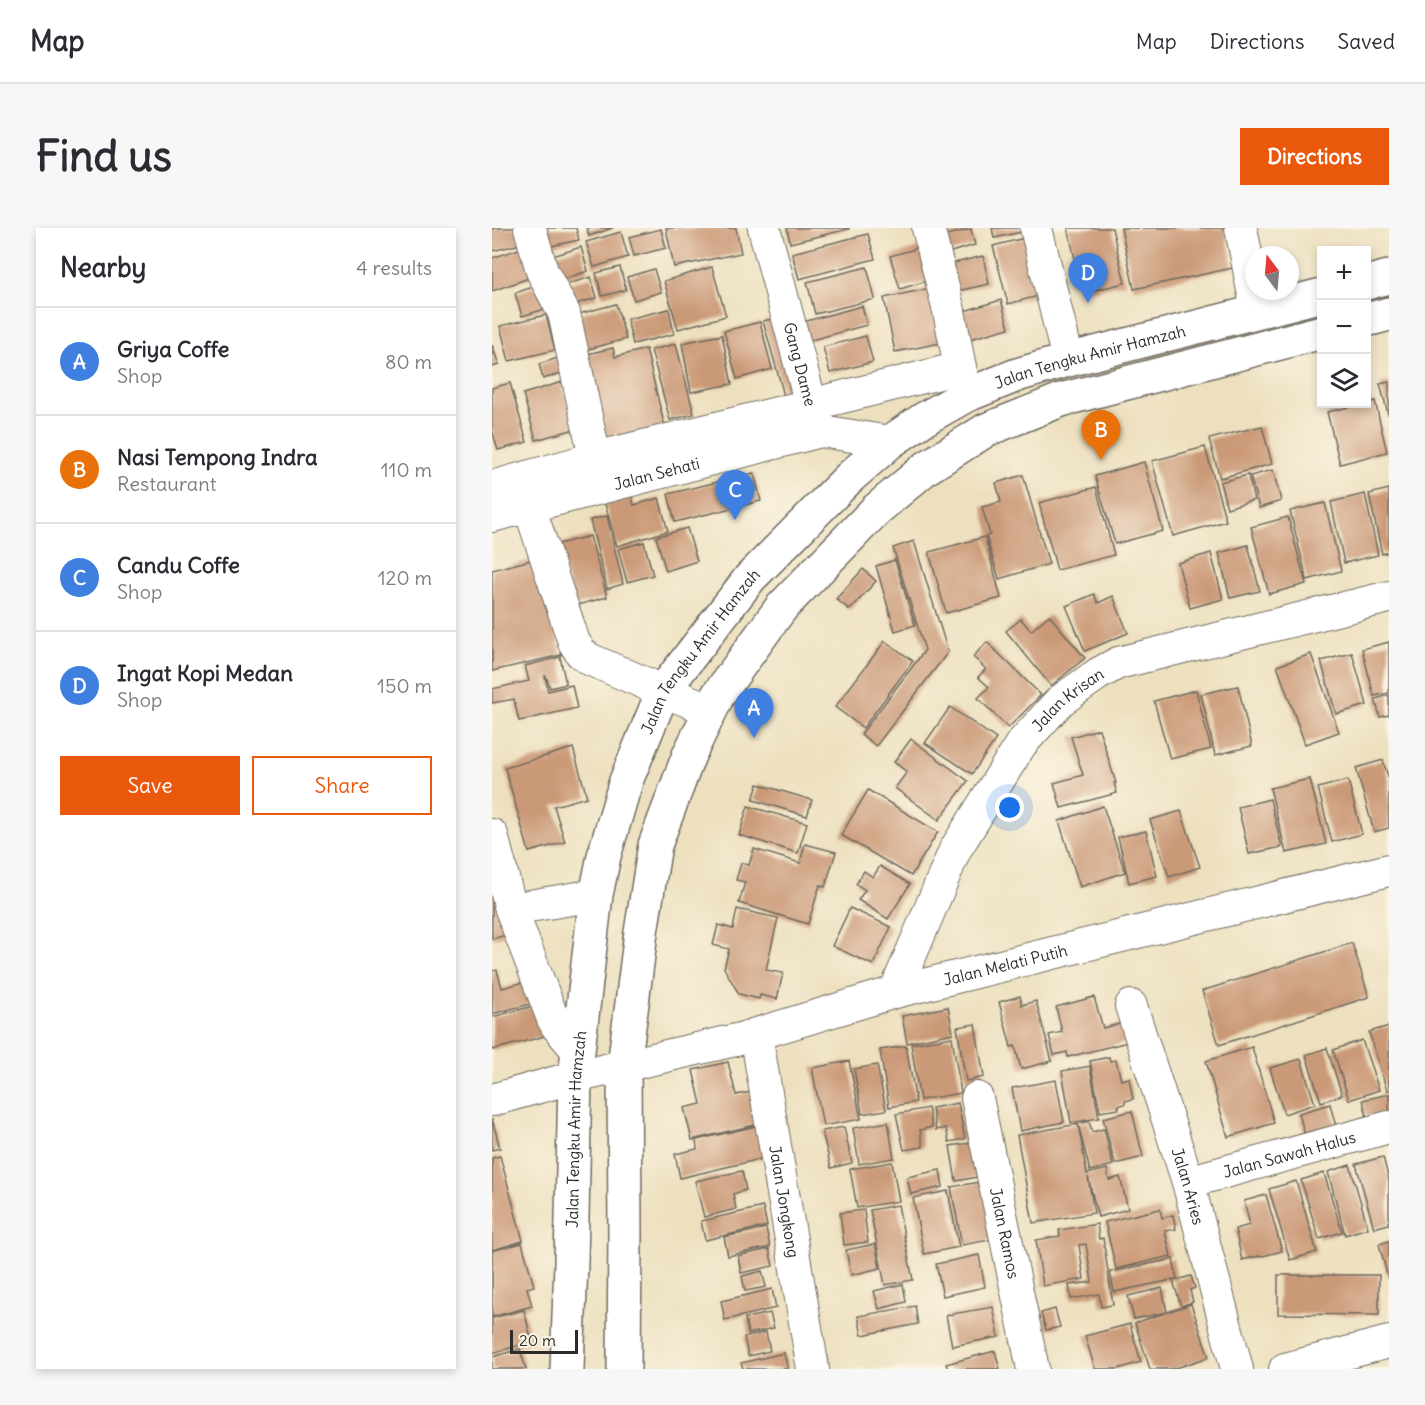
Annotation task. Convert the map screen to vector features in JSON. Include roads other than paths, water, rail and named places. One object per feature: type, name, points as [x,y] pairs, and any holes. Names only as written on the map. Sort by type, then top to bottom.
[{"type":"main road","points":[[1371,282],[1389,277]]},
{"type":"main road","name":"Jalan Tengku Amir Hamzah","points":[[567,1369],[577,1064],[596,896],[604,856],[626,781],[663,691],[750,578],[849,478],[890,442],[924,419],[963,382],[1017,375],[1317,295]]},
{"type":"main road","points":[[1371,319],[1389,314]]},
{"type":"main road","name":"Jalan Tengku Amir Hamzah","points":[[624,1369],[624,1066],[640,932],[655,844],[689,755],[718,695],[781,608],[876,510],[926,468],[976,436],[1061,400],[1317,333]]},
{"type":"street","points":[[530,228],[542,271],[564,313],[595,458]]},
{"type":"street","name":"Gang Dame","points":[[764,228],[816,418]]},
{"type":"street","points":[[492,487],[525,492],[595,458],[673,454],[963,382],[949,311],[928,228]]},
{"type":"street","points":[[1036,228],[1068,360]]},
{"type":"street","points":[[1241,228],[1257,311]]},
{"type":"street","points":[[816,418],[890,442]]},
{"type":"street","name":"Jalan Sehati","points":[[492,516],[525,492],[673,454]]},
{"type":"street","points":[[525,492],[573,642],[577,648],[589,659],[711,710]]},
{"type":"street","name":"Jalan Krisan","points":[[895,992],[955,850],[1022,744],[1060,701],[1118,663],[1389,597]]},
{"type":"street","points":[[492,835],[511,909],[553,1019],[577,1064]]},
{"type":"street","name":"Jalan Melati Putih","points":[[492,1100],[577,1064],[624,1066],[756,1034],[895,992],[1389,870]]},
{"type":"street","points":[[511,909],[596,896]]},
{"type":"street","name":"Jalan Aries","points":[[1131,1006],[1188,1182],[1237,1369]]},
{"type":"street","name":"Jalan Jongkong","points":[[756,1034],[813,1369]]},
{"type":"street","name":"Jalan Ramos","points":[[977,1098],[1033,1369]]},
{"type":"street","name":"Jalan Sawah Halus","points":[[1188,1182],[1389,1127]]},
{"type":"street","points":[[1286,1369],[1389,1342]]},
{"type":"place","name":"Ingat Kopi Medan","points":[[1088,303]]},
{"type":"place","name":"Nasi Tempong Indra","points":[[1101,460]]},
{"type":"place","name":"Candu Coffe","points":[[735,520]]},
{"type":"place","name":"Griya Coffe","points":[[754,738]]}]
